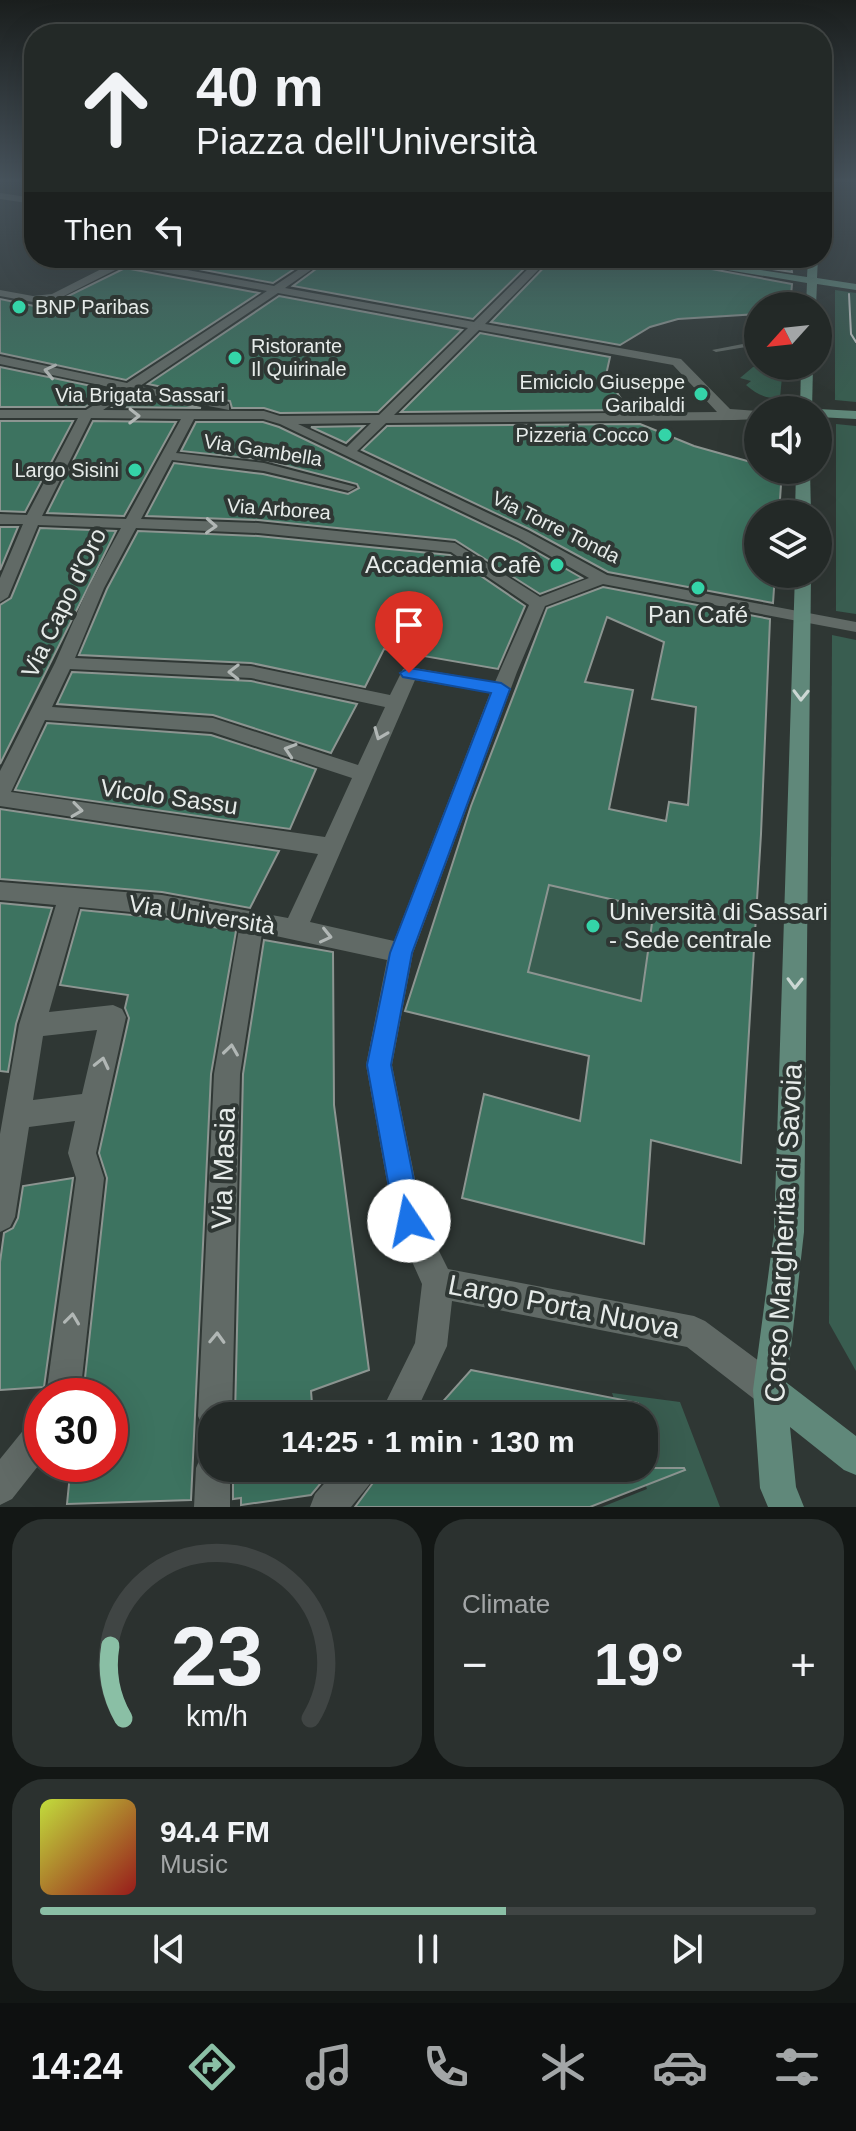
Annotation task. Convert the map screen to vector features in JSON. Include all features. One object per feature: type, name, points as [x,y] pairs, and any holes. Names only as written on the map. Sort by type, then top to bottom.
[{"type":"main road","points":[[727,268],[856,287]]},
{"type":"main road","points":[[813,268],[813,292]]},
{"type":"main road","points":[[814,281],[840,277],[856,280]]},
{"type":"main road","points":[[832,414],[856,415]]},
{"type":"main road","name":"Corso Margherita di Savoia","points":[[786,1507],[778,1488],[770,1390],[789,1232],[803,588]]},
{"type":"main road","points":[[770,1390],[856,1458]]},
{"type":"street","points":[[0,293],[33,299],[54,297],[111,268]]},
{"type":"street","points":[[170,268],[616,350],[686,367],[699,388],[730,415],[744,416]]},
{"type":"street","points":[[0,597],[33,519],[86,416],[308,268]]},
{"type":"street","points":[[348,453],[535,268]]},
{"type":"street","points":[[0,360],[127,389],[264,415]]},
{"type":"street","name":"Via Brigata Sassari","points":[[0,414],[264,415],[348,453]]},
{"type":"street","name":"Via Brigata Sassari","points":[[279,420],[730,415]]},
{"type":"street","points":[[133,523],[188,417]]},
{"type":"street","name":"Via Torre Tonda","points":[[348,453],[523,535],[594,582],[856,627]]},
{"type":"street","name":"Via Gambella","points":[[170,456],[264,467],[349,487]]},
{"type":"street","name":"Via Arborea","points":[[0,519],[258,528],[455,548],[538,603]]},
{"type":"street","name":"Via Capo d'Oro","points":[[0,795],[64,663],[96,588],[133,523]]},
{"type":"street","points":[[295,929],[393,702],[409,673],[504,680],[538,603],[594,582]]},
{"type":"street","points":[[64,663],[251,672],[393,702]]},
{"type":"street","name":"Largo Porta Nuova","points":[[504,680],[401,953],[379,1065],[409,1221],[438,1283],[694,1332],[770,1390]]},
{"type":"street","points":[[39,713],[213,725],[364,774]]},
{"type":"street","name":"Vicolo Sassu","points":[[0,795],[331,847]]},
{"type":"street","name":"Via Università","points":[[0,891],[162,905],[295,929],[401,953]]},
{"type":"street","points":[[0,1217],[32,1025],[70,897]]},
{"type":"street","name":"Via Masia","points":[[215,1402],[227,1074],[252,921]]},
{"type":"street","points":[[32,1025],[113,1017],[82,1153],[90,1178],[65,1378]]},
{"type":"street","points":[[17,1115],[93,1106]]},
{"type":"street","points":[[403,1402],[431,1346],[438,1283]]},
{"type":"street","points":[[0,1487],[24,1457]]},
{"type":"street","points":[[212,1507],[213,1482]]},
{"type":"street","points":[[328,1507],[349,1482]]},
{"type":"lane","points":[[716,350],[744,345]]},
{"type":"green space","points":[[835,290],[856,293],[856,402],[835,400]]},
{"type":"green space","points":[[747,380],[782,380],[780,396],[757,393],[746,385],[751,381]]},
{"type":"green space","points":[[836,424],[856,426],[856,614],[836,611]]},
{"type":"green space","points":[[832,635],[856,640],[856,1371],[829,1323]]},
{"type":"green space","points":[[549,885],[654,909],[641,1001],[528,972]]},
{"type":"green space","points":[[612,1393],[680,1402],[720,1507],[602,1507],[647,1489],[644,1482],[658,1482],[658,1402],[615,1402]]},
{"type":"building","points":[[125,268],[259,293],[126,380],[0,353],[0,299],[44,308]]},
{"type":"building","points":[[193,268],[296,268],[273,283]]},
{"type":"building","points":[[317,268],[525,268],[473,319],[293,286]]},
{"type":"building","points":[[543,268],[706,268],[792,284],[791,292],[744,292],[744,315],[678,319],[650,327],[620,345],[491,322]]},
{"type":"building","points":[[766,268],[791,268],[792,272]]},
{"type":"building","points":[[279,296],[462,330],[378,412],[280,413],[264,408],[232,408],[230,401],[148,384]]},
{"type":"building","points":[[480,333],[610,357],[606,375],[628,410],[401,412]]},
{"type":"building","points":[[0,367],[111,390],[85,407],[0,407]]},
{"type":"building","points":[[132,394],[201,408],[113,407]]},
{"type":"building","points":[[0,421],[73,421],[25,512],[0,511]]},
{"type":"building","points":[[93,421],[176,422],[124,516],[47,513]]},
{"type":"building","points":[[196,422],[263,422],[279,427],[517,541],[582,578],[540,594],[455,540],[258,520],[146,516],[174,463],[263,474],[348,494],[359,488],[357,484],[265,460],[181,451]]},
{"type":"building","points":[[640,424],[694,446],[744,460],[744,484],[781,484],[780,500],[744,500],[744,588],[774,588],[773,603],[608,572],[529,529],[362,450],[387,426]]},
{"type":"building","points":[[364,426],[346,443],[311,427]]},
{"type":"building","points":[[0,527],[18,527],[0,570]]},
{"type":"building","points":[[40,528],[116,531],[0,764],[0,605],[11,598]]},
{"type":"building","points":[[138,531],[258,536],[450,555],[525,606],[498,669],[384,649],[365,687],[251,663],[79,655],[107,589]]},
{"type":"building","name":"Università di Sassari - Sede centrale","points":[[603,587],[770,619],[761,834],[741,1163],[651,1140],[644,1244],[462,1198],[484,1094],[580,1121],[589,1056],[405,1011],[471,806],[547,608]],"holes":[[[607,617],[664,642],[652,699],[696,707],[688,805],[669,802],[666,821],[609,809],[633,690],[585,682]],[[549,885],[654,909],[641,1001],[528,972]]]},
{"type":"building","points":[[72,672],[251,681],[357,704],[331,753],[213,715],[57,704]]},
{"type":"building","points":[[47,723],[211,735],[316,769],[290,829],[15,790]]},
{"type":"building","points":[[0,809],[279,851],[250,908],[162,892],[0,879]]},
{"type":"building","points":[[0,903],[52,908],[16,1024],[8,1072],[0,1071]]},
{"type":"building","points":[[81,910],[162,918],[236,931],[211,1074],[191,1500],[67,1504],[69,1482],[128,1482],[128,1378],[85,1378],[107,1178],[99,1153],[129,1018],[125,1008],[128,995],[60,985]]},
{"type":"building","points":[[264,940],[333,952],[334,1105],[369,1370],[311,1391],[312,1402],[235,1402],[243,1074]]},
{"type":"building","points":[[73,1178],[45,1378],[24,1378],[24,1388],[0,1390],[0,1262],[4,1233],[13,1228],[18,1218],[23,1186]]},
{"type":"building","points":[[471,1370],[633,1402],[442,1402]]},
{"type":"building","points":[[658,1468],[685,1470],[658,1481]]},
{"type":"building","points":[[233,1482],[321,1482],[311,1495],[241,1505],[241,1498],[233,1499]]},
{"type":"building","points":[[374,1482],[654,1482],[590,1507],[355,1507]]},
{"type":"tram line","points":[[849,294],[851,334],[856,342]]},
{"type":"place","name":"BNP Paribas","points":[[19,307]]},
{"type":"place","name":"Ristorante Il Quirinale","points":[[235,358]]},
{"type":"place","name":"Emiciclo Giuseppe Garibaldi","points":[[701,394]]},
{"type":"place","name":"Pizzeria Cocco","points":[[665,435]]},
{"type":"place","name":"Largo Sisini","points":[[135,470]]},
{"type":"place","name":"Accademia Cafè","points":[[557,565]]},
{"type":"place","name":"Pan Café","points":[[698,588]]},
{"type":"place","name":"Università di Sassari - Sede centrale","points":[[593,926]]},
{"type":"route","points":[[409,673],[501,689],[401,953],[379,1065],[409,1221]]}]
